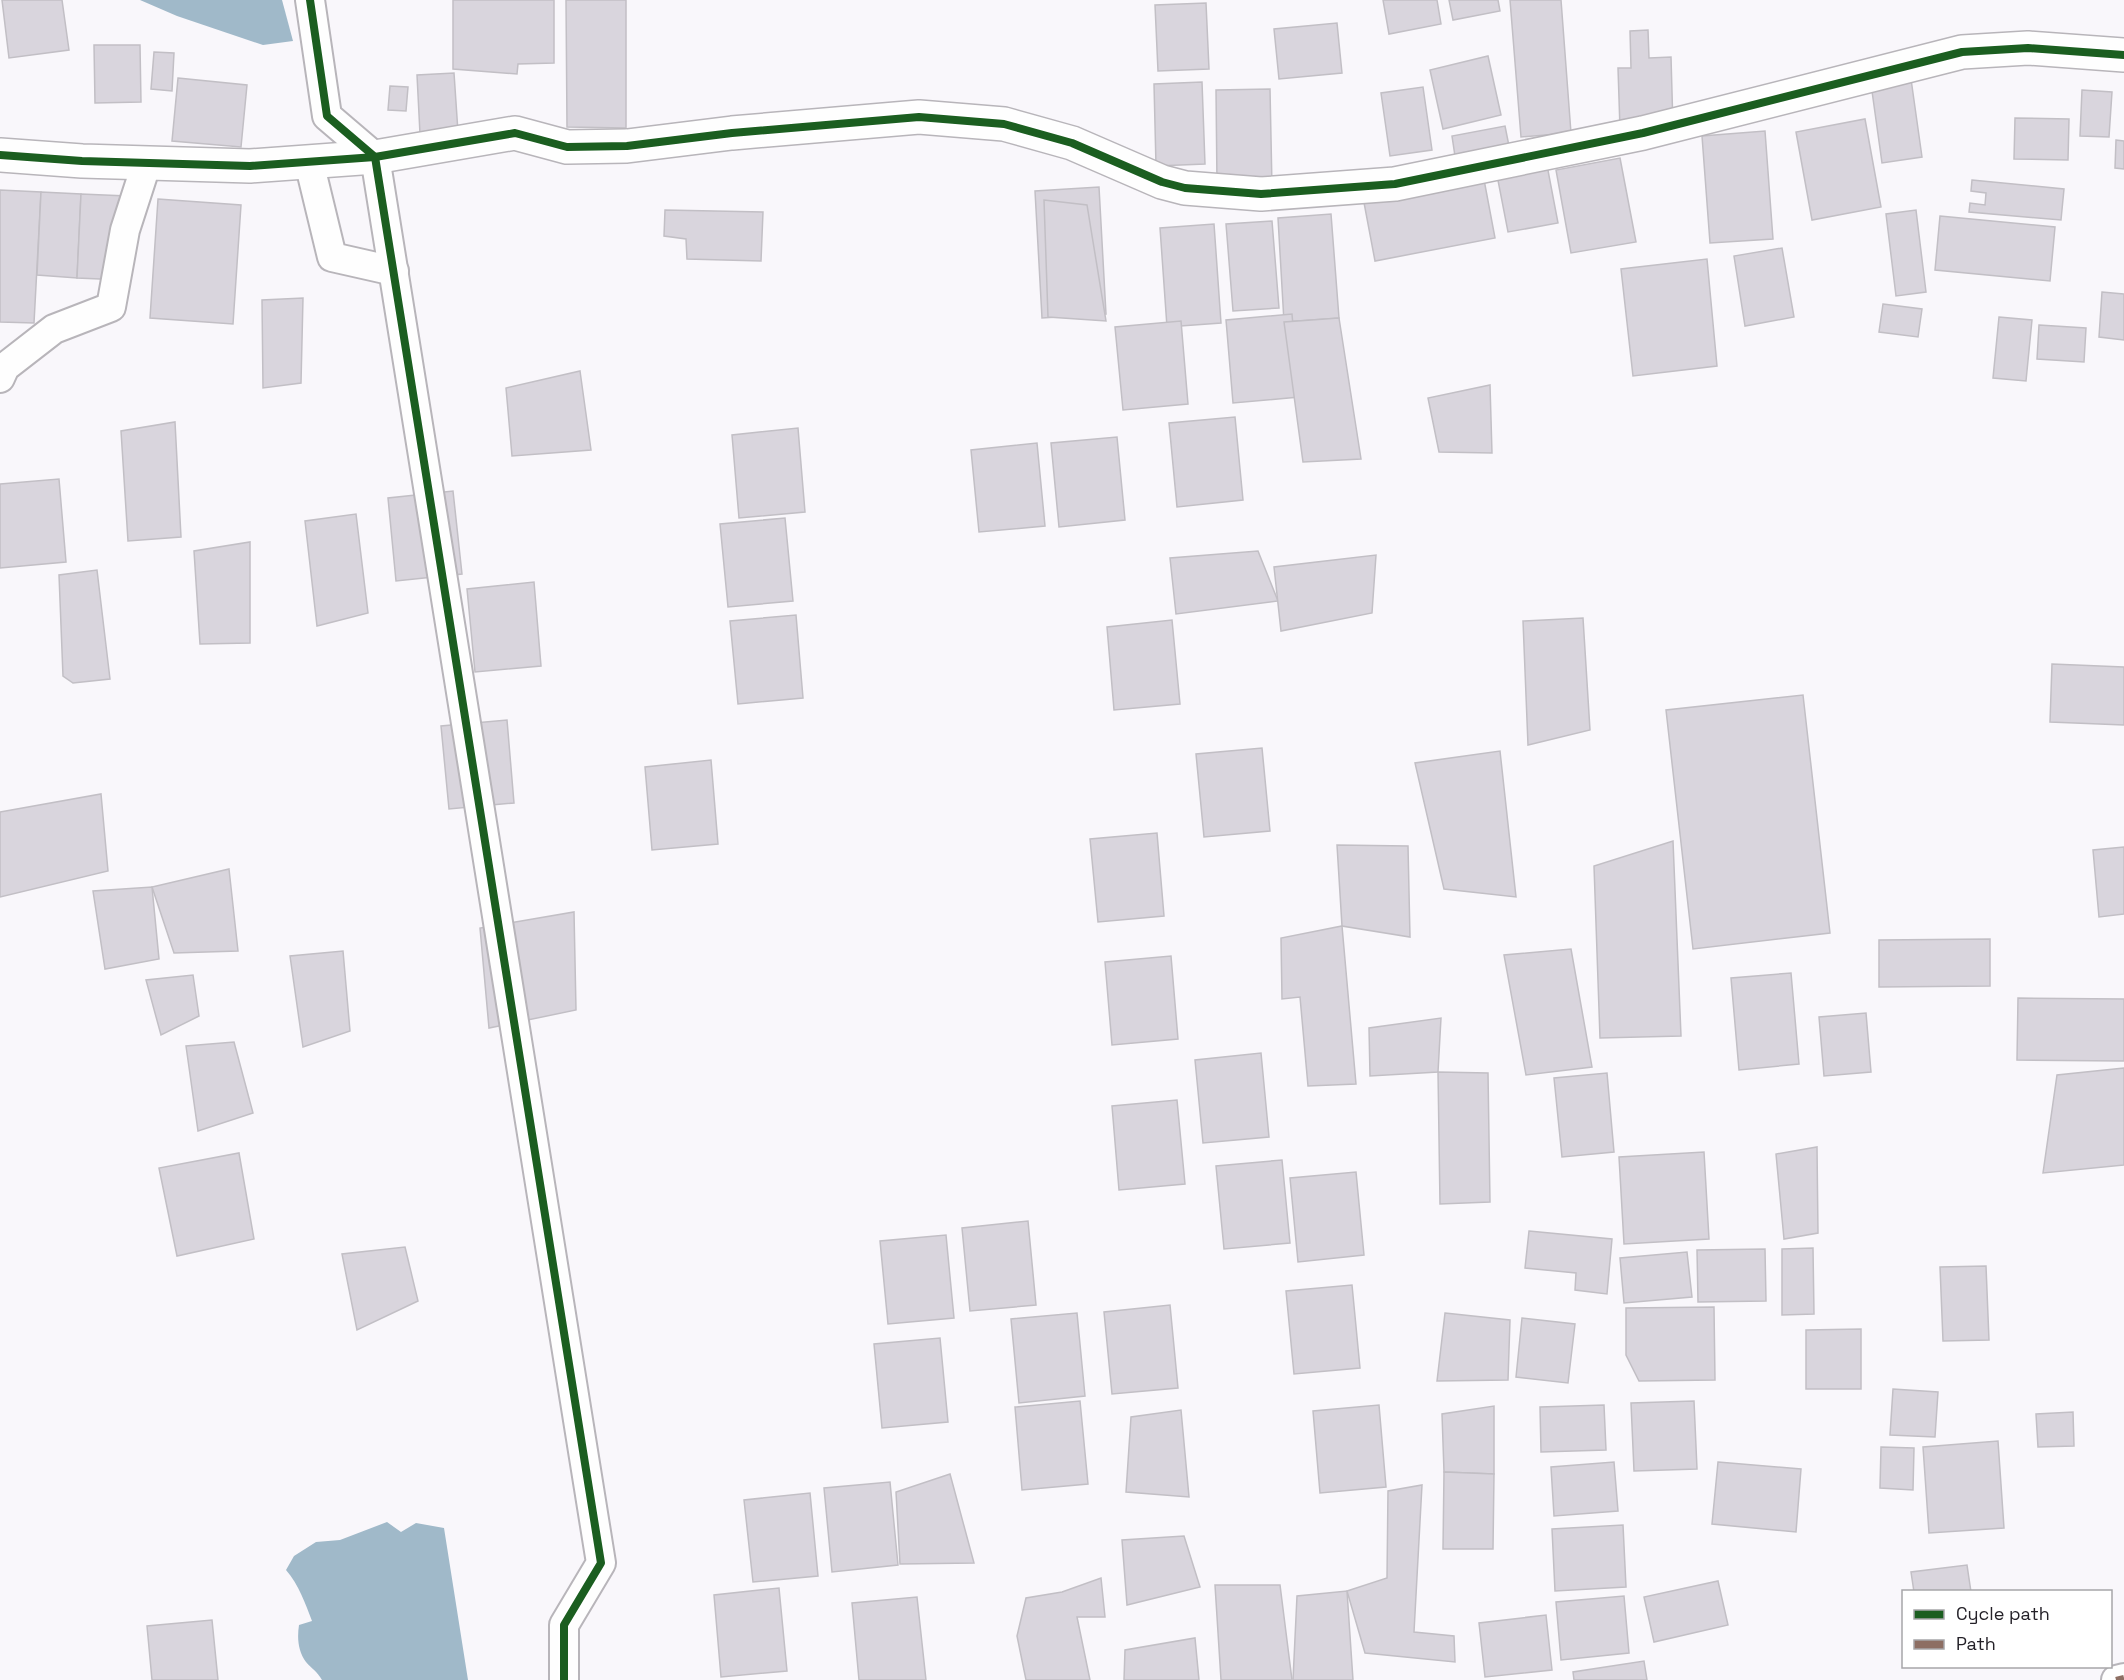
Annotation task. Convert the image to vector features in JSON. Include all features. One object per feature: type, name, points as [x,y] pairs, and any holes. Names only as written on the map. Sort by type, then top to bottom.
[{"type":"street","points":[[310,0],[327,116],[375,157],[601,1563],[564,1625],[564,1680]]},
{"type":"street","points":[[0,155],[82,161],[250,166],[375,157],[515,132],[567,147],[627,146],[732,133],[919,117],[1004,124],[1072,142],[1162,182],[1185,188],[1261,194],[1395,184],[1643,133],[1962,52],[2028,48],[2124,54]]},
{"type":"street","points":[[0,378],[5,367],[54,329],[111,307],[125,230],[147,162]]},
{"type":"street","points":[[309,162],[332,257],[394,272]]},
{"type":"street","points":[[2116,1680],[2124,1678]]},
{"type":"water","points":[[140,0],[282,0],[293,41],[263,45],[177,16]]},
{"type":"water","points":[[387,1522],[401,1532],[416,1523],[444,1528],[468,1680],[322,1680],[303,1658],[299,1644],[299,1625],[312,1621],[298,1588],[286,1570],[294,1556],[316,1542],[340,1540]]},
{"type":"building","points":[[2,0],[62,0],[69,50],[9,58]]},
{"type":"building","points":[[453,0],[554,0],[554,63],[518,64],[517,74],[453,69]]},
{"type":"building","points":[[566,0],[626,0],[626,128],[567,127]]},
{"type":"building","points":[[1383,0],[1437,0],[1441,24],[1389,34]]},
{"type":"building","points":[[1449,0],[1498,0],[1500,11],[1453,20]]},
{"type":"building","points":[[1510,0],[1561,0],[1571,133],[1521,137]]},
{"type":"building","points":[[1206,3],[1209,69],[1158,71],[1155,5]]},
{"type":"building","points":[[1337,23],[1342,73],[1279,79],[1274,29]]},
{"type":"building","points":[[1648,30],[1649,58],[1671,57],[1673,127],[1620,129],[1618,68],[1631,68],[1630,31]]},
{"type":"building","points":[[94,45],[140,45],[141,102],[95,103]]},
{"type":"building","points":[[154,52],[174,53],[172,91],[151,89]]},
{"type":"building","points":[[1488,56],[1501,115],[1443,129],[1430,70]]},
{"type":"building","points":[[454,73],[458,132],[420,134],[417,75]]},
{"type":"building","points":[[178,78],[247,85],[241,147],[172,141]]},
{"type":"building","points":[[1911,79],[1922,157],[1882,163],[1871,84]]},
{"type":"building","points":[[1202,82],[1205,164],[1156,166],[1154,84]]},
{"type":"building","points":[[390,86],[408,87],[406,111],[388,110]]},
{"type":"building","points":[[1423,87],[1432,150],[1390,156],[1381,93]]},
{"type":"building","points":[[1270,89],[1272,187],[1217,184],[1216,90]]},
{"type":"building","points":[[2082,90],[2112,92],[2109,137],[2080,136]]},
{"type":"building","points":[[2015,118],[2069,119],[2068,160],[2014,159]]},
{"type":"building","points":[[1865,119],[1881,207],[1812,220],[1796,132]]},
{"type":"building","points":[[1505,126],[1509,146],[1455,156],[1452,136]]},
{"type":"building","points":[[1765,131],[1773,239],[1710,243],[1702,136]]},
{"type":"building","points":[[2116,140],[2124,141],[2124,169],[2115,168]]},
{"type":"building","points":[[1620,158],[1636,242],[1571,253],[1556,170]]},
{"type":"building","points":[[1546,160],[1558,223],[1508,232],[1496,170]]},
{"type":"building","points":[[1482,169],[1495,238],[1375,261],[1362,192]]},
{"type":"building","points":[[1972,180],[2064,189],[2061,220],[1969,212],[1970,203],[1985,205],[1986,193],[1971,191]]},
{"type":"building","points":[[1099,187],[1106,314],[1042,318],[1035,191]]},
{"type":"building","points":[[0,190],[41,192],[34,323],[0,322]]},
{"type":"building","points":[[41,192],[81,194],[77,278],[37,275]]},
{"type":"building","points":[[81,194],[127,196],[123,280],[77,278]]},
{"type":"building","points":[[158,199],[241,205],[233,324],[150,318]]},
{"type":"building","points":[[1044,200],[1087,205],[1106,321],[1048,317]]},
{"type":"building","points":[[665,210],[763,212],[761,261],[687,259],[686,239],[664,236]]},
{"type":"building","points":[[1916,210],[1926,292],[1896,296],[1886,214]]},
{"type":"building","points":[[1331,214],[1339,318],[1284,322],[1278,218]]},
{"type":"building","points":[[1940,216],[2055,227],[2050,281],[1935,270]]},
{"type":"building","points":[[1272,221],[1279,308],[1233,311],[1226,224]]},
{"type":"building","points":[[1214,224],[1221,323],[1167,327],[1160,228]]},
{"type":"building","points":[[1782,248],[1794,317],[1745,326],[1734,256]]},
{"type":"building","points":[[1707,259],[1717,366],[1633,376],[1621,269]]},
{"type":"building","points":[[2102,292],[2124,294],[2124,340],[2099,337]]},
{"type":"building","points":[[303,298],[301,383],[263,388],[262,300]]},
{"type":"building","points":[[1883,304],[1922,309],[1918,337],[1879,332]]},
{"type":"building","points":[[1292,314],[1299,397],[1233,403],[1226,320]]},
{"type":"building","points":[[1999,317],[2032,320],[2026,381],[1993,378]]},
{"type":"building","points":[[1339,318],[1361,459],[1303,462],[1284,322]]},
{"type":"building","points":[[1181,321],[1188,404],[1123,410],[1115,327]]},
{"type":"building","points":[[2039,325],[2086,328],[2084,362],[2037,359]]},
{"type":"building","points":[[580,371],[591,450],[512,456],[506,388]]},
{"type":"building","points":[[1490,385],[1492,453],[1439,452],[1428,398]]},
{"type":"building","points":[[1235,417],[1243,500],[1177,507],[1169,423]]},
{"type":"building","points":[[175,422],[181,537],[128,541],[121,431]]},
{"type":"building","points":[[798,428],[805,512],[739,518],[732,435]]},
{"type":"building","points":[[1117,437],[1125,520],[1059,527],[1051,443]]},
{"type":"building","points":[[1037,443],[1045,526],[979,532],[971,450]]},
{"type":"building","points":[[59,479],[66,562],[0,568],[0,484]]},
{"type":"building","points":[[453,491],[462,574],[396,581],[388,498]]},
{"type":"building","points":[[356,514],[368,613],[317,626],[305,521]]},
{"type":"building","points":[[785,518],[793,601],[728,607],[720,524]]},
{"type":"building","points":[[250,542],[250,643],[200,644],[194,551]]},
{"type":"building","points":[[1258,551],[1278,601],[1176,614],[1170,558]]},
{"type":"building","points":[[1376,555],[1372,613],[1281,631],[1274,567]]},
{"type":"building","points":[[97,570],[110,679],[73,683],[63,676],[59,575]]},
{"type":"building","points":[[534,582],[541,666],[475,672],[467,589]]},
{"type":"building","points":[[796,615],[803,698],[738,704],[730,621]]},
{"type":"building","points":[[1583,618],[1590,730],[1528,745],[1523,621]]},
{"type":"building","points":[[1172,620],[1180,704],[1114,710],[1107,627]]},
{"type":"building","points":[[2052,664],[2124,667],[2124,725],[2050,722]]},
{"type":"building","points":[[1803,695],[1830,933],[1693,949],[1666,710]]},
{"type":"building","points":[[507,720],[514,803],[449,809],[441,726]]},
{"type":"building","points":[[1262,748],[1270,831],[1204,837],[1196,754]]},
{"type":"building","points":[[1500,751],[1516,897],[1444,889],[1415,763]]},
{"type":"building","points":[[711,760],[718,844],[652,850],[645,767]]},
{"type":"building","points":[[101,794],[108,871],[0,897],[0,812]]},
{"type":"building","points":[[1157,833],[1164,916],[1098,922],[1090,839]]},
{"type":"building","points":[[1673,841],[1681,1036],[1600,1038],[1594,866]]},
{"type":"building","points":[[1337,845],[1408,846],[1410,937],[1342,926]]},
{"type":"building","points":[[2124,847],[2124,914],[2099,917],[2093,850]]},
{"type":"building","points":[[229,869],[238,951],[174,953],[152,887]]},
{"type":"building","points":[[152,887],[159,959],[105,969],[93,891]]},
{"type":"building","points":[[574,912],[576,1010],[489,1028],[480,928]]},
{"type":"building","points":[[1342,926],[1356,1084],[1308,1086],[1300,997],[1282,999],[1281,938]]},
{"type":"building","points":[[1990,939],[1990,986],[1879,987],[1879,940]]},
{"type":"building","points":[[1571,949],[1592,1067],[1526,1075],[1504,955]]},
{"type":"building","points":[[343,951],[350,1031],[303,1047],[290,956]]},
{"type":"building","points":[[1171,956],[1178,1039],[1112,1045],[1105,962]]},
{"type":"building","points":[[1791,973],[1799,1064],[1739,1070],[1731,978]]},
{"type":"building","points":[[193,975],[199,1016],[161,1035],[146,980]]},
{"type":"building","points":[[2018,998],[2124,999],[2124,1061],[2017,1060]]},
{"type":"building","points":[[1866,1013],[1871,1072],[1824,1076],[1819,1017]]},
{"type":"building","points":[[1441,1018],[1438,1072],[1370,1076],[1369,1028]]},
{"type":"building","points":[[234,1042],[253,1113],[198,1131],[186,1046]]},
{"type":"building","points":[[1261,1053],[1269,1137],[1203,1143],[1195,1060]]},
{"type":"building","points":[[2124,1068],[2124,1165],[2043,1173],[2057,1075]]},
{"type":"building","points":[[1438,1072],[1488,1073],[1490,1202],[1440,1204]]},
{"type":"building","points":[[1607,1073],[1614,1152],[1562,1157],[1554,1078]]},
{"type":"building","points":[[1177,1100],[1185,1184],[1119,1190],[1112,1106]]},
{"type":"building","points":[[1817,1147],[1818,1233],[1784,1239],[1776,1154]]},
{"type":"building","points":[[1704,1152],[1709,1239],[1624,1244],[1619,1157]]},
{"type":"building","points":[[239,1153],[254,1239],[177,1256],[159,1168]]},
{"type":"building","points":[[1282,1160],[1290,1243],[1224,1249],[1216,1166]]},
{"type":"building","points":[[1356,1172],[1364,1255],[1298,1262],[1290,1178]]},
{"type":"building","points":[[1028,1221],[1036,1305],[970,1311],[962,1228]]},
{"type":"building","points":[[1529,1231],[1612,1239],[1607,1294],[1575,1290],[1576,1273],[1525,1268]]},
{"type":"building","points":[[946,1235],[954,1318],[888,1324],[880,1241]]},
{"type":"building","points":[[405,1247],[418,1301],[357,1330],[342,1254]]},
{"type":"building","points":[[1813,1248],[1814,1314],[1782,1315],[1782,1249]]},
{"type":"building","points":[[1765,1249],[1766,1301],[1698,1302],[1697,1250]]},
{"type":"building","points":[[1687,1252],[1692,1297],[1624,1303],[1620,1258]]},
{"type":"building","points":[[1986,1266],[1989,1340],[1943,1341],[1940,1267]]},
{"type":"building","points":[[1352,1285],[1360,1368],[1294,1374],[1286,1291]]},
{"type":"building","points":[[1170,1305],[1178,1388],[1112,1394],[1104,1312]]},
{"type":"building","points":[[1714,1307],[1715,1380],[1639,1381],[1626,1355],[1626,1308]]},
{"type":"building","points":[[1077,1313],[1085,1396],[1019,1403],[1011,1319]]},
{"type":"building","points":[[1445,1313],[1510,1320],[1508,1380],[1437,1381]]},
{"type":"building","points":[[1522,1318],[1575,1324],[1568,1383],[1516,1377]]},
{"type":"building","points":[[1861,1329],[1861,1389],[1806,1389],[1806,1330]]},
{"type":"building","points":[[940,1338],[948,1422],[882,1428],[874,1344]]},
{"type":"building","points":[[1893,1389],[1938,1392],[1935,1437],[1890,1435]]},
{"type":"building","points":[[1080,1401],[1088,1484],[1022,1490],[1015,1407]]},
{"type":"building","points":[[1694,1401],[1697,1469],[1634,1471],[1631,1403]]},
{"type":"building","points":[[1379,1405],[1386,1487],[1320,1493],[1313,1411]]},
{"type":"building","points":[[1604,1405],[1606,1450],[1541,1452],[1540,1407]]},
{"type":"building","points":[[1494,1406],[1494,1474],[1444,1472],[1442,1414]]},
{"type":"building","points":[[1181,1410],[1189,1497],[1126,1492],[1131,1417]]},
{"type":"building","points":[[2073,1412],[2074,1446],[2038,1447],[2036,1414]]},
{"type":"building","points":[[1998,1441],[2004,1528],[1929,1533],[1923,1447]]},
{"type":"building","points":[[1881,1447],[1914,1448],[1913,1490],[1880,1488]]},
{"type":"building","points":[[1614,1462],[1618,1511],[1554,1516],[1551,1467]]},
{"type":"building","points":[[1718,1462],[1801,1469],[1796,1532],[1712,1524]]},
{"type":"building","points":[[1444,1472],[1494,1474],[1493,1549],[1443,1549]]},
{"type":"building","points":[[950,1474],[974,1563],[900,1564],[896,1492]]},
{"type":"building","points":[[890,1482],[898,1565],[832,1572],[824,1488]]},
{"type":"building","points":[[1422,1485],[1414,1632],[1454,1636],[1455,1662],[1365,1653],[1347,1591],[1387,1578],[1388,1491]]},
{"type":"building","points":[[810,1493],[818,1576],[753,1582],[744,1500]]},
{"type":"building","points":[[1623,1525],[1626,1587],[1555,1591],[1552,1529]]},
{"type":"building","points":[[1184,1536],[1200,1587],[1127,1605],[1122,1540]]},
{"type":"building","points":[[1967,1565],[1971,1590],[1914,1590],[1911,1572]]},
{"type":"building","points":[[1101,1578],[1105,1617],[1077,1617],[1090,1680],[1026,1680],[1017,1636],[1026,1598],[1062,1592]]},
{"type":"building","points":[[1718,1581],[1728,1625],[1654,1642],[1644,1597]]},
{"type":"building","points":[[1215,1585],[1280,1585],[1292,1680],[1221,1680]]},
{"type":"building","points":[[779,1588],[787,1671],[721,1677],[714,1595]]},
{"type":"building","points":[[1347,1591],[1353,1680],[1293,1680],[1297,1596]]},
{"type":"building","points":[[1624,1596],[1629,1653],[1561,1660],[1556,1602]]},
{"type":"building","points":[[917,1597],[926,1680],[859,1680],[852,1603]]},
{"type":"building","points":[[1546,1615],[1552,1670],[1485,1677],[1479,1623]]},
{"type":"building","points":[[212,1620],[218,1680],[152,1680],[147,1626]]},
{"type":"building","points":[[1195,1638],[1199,1680],[1124,1680],[1125,1650]]},
{"type":"building","points":[[1644,1661],[1647,1680],[1574,1680],[1573,1672]]},
{"type":"marked path","points":[[2116,1680],[2124,1678]]},
{"type":"cycle path","points":[[310,0],[327,116],[375,157],[601,1563],[564,1625],[564,1680]]},
{"type":"cycle path","points":[[0,155],[82,161],[250,166],[375,157],[515,133],[567,147],[627,146],[732,133],[919,117],[1004,124],[1072,143],[1162,182],[1185,188],[1261,194],[1395,184],[1643,133],[1962,52],[2028,48],[2124,55]]}]
